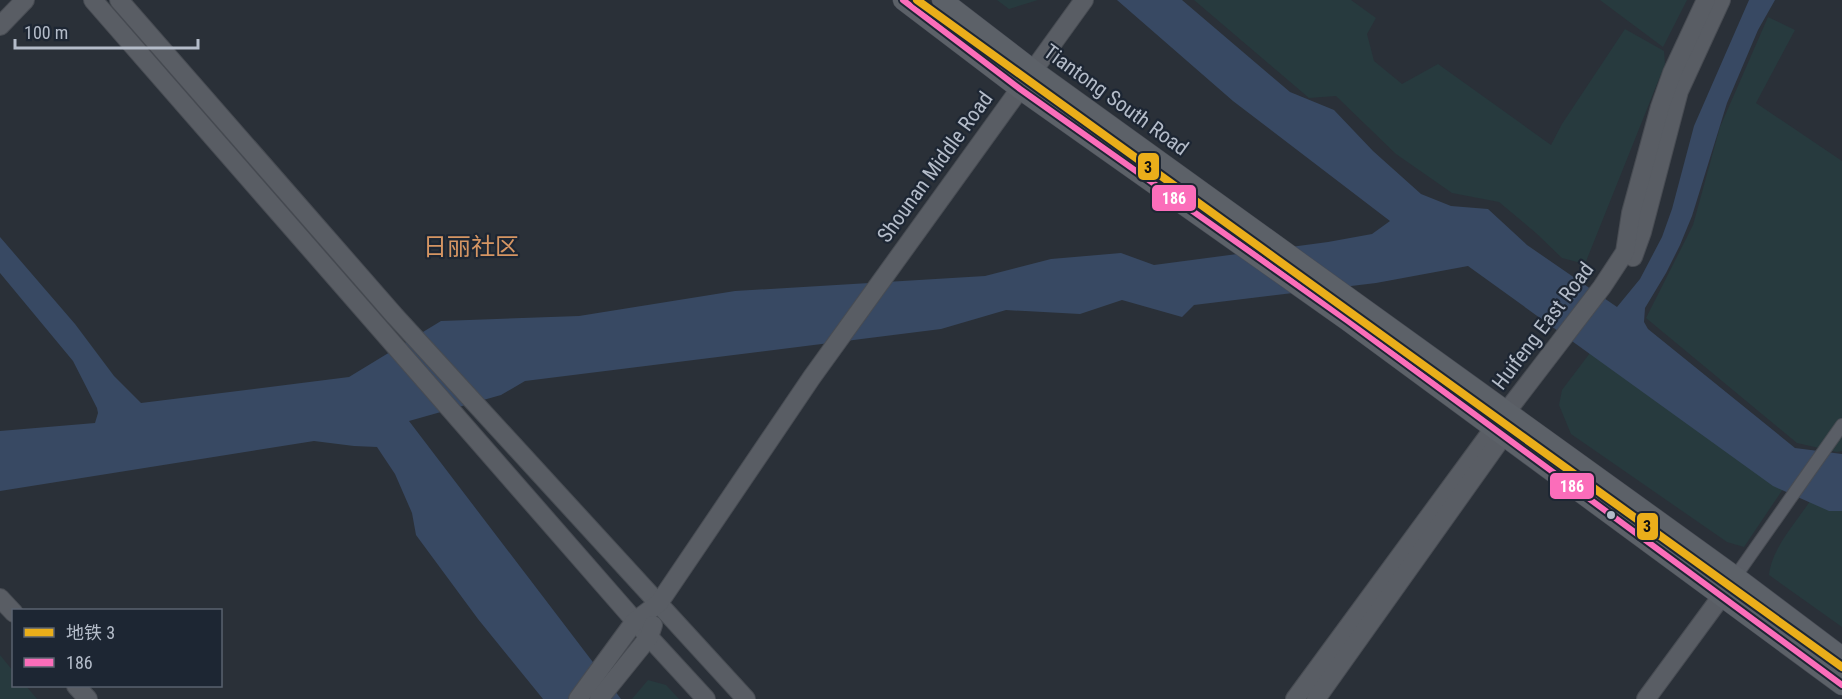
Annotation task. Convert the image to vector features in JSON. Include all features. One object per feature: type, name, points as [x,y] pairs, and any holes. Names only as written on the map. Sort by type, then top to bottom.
[{"type":"main road","points":[[0,26],[25,0]]},
{"type":"main road","points":[[93,0],[635,621],[706,699]]},
{"type":"main road","points":[[119,0],[395,315],[746,699]]},
{"type":"main road","points":[[903,0],[1020,89],[1348,321],[1842,685]]},
{"type":"main road","name":"Tiantong South Road","points":[[942,0],[1033,70],[1736,577],[1842,657]]},
{"type":"main road","name":"Shounan Middle Road","points":[[659,603],[812,377],[1084,0]]},
{"type":"main road","name":"Huifeng East Road","points":[[1606,291],[1625,252],[1632,213],[1660,107],[1672,73],[1706,0]]},
{"type":"main road","name":"Huifeng East Road","points":[[1316,699],[1511,415],[1606,291],[1629,267],[1642,232],[1679,91],[1721,0]]},
{"type":"main road","name":"Huifeng East Road","points":[[1295,699],[1499,432]]},
{"type":"main road","points":[[1646,699],[1721,597]]},
{"type":"main road","points":[[0,598],[12,611]]},
{"type":"main road","points":[[578,699],[635,621],[659,603]]},
{"type":"main road","points":[[599,699],[650,637],[659,603]]},
{"type":"main road","points":[[77,687],[88,699]]},
{"type":"street","points":[[1721,597],[1842,424]]},
{"type":"green space","points":[[997,0],[1038,0],[1009,9]]},
{"type":"green space","points":[[1194,0],[1351,0],[1376,18],[1367,34],[1374,61],[1402,84],[1438,64],[1551,145],[1562,124],[1625,29],[1664,51],[1665,64],[1585,264],[1562,258],[1499,202],[1452,193],[1396,154],[1336,96],[1309,98]]},
{"type":"green space","points":[[1600,0],[1687,0],[1663,47]]},
{"type":"green space","points":[[1768,17],[1795,30],[1756,103],[1842,161],[1842,451],[1837,452],[1797,443],[1646,318],[1693,225],[1720,127]]},
{"type":"green space","points":[[1590,353],[1785,486],[1744,547],[1727,542],[1571,434],[1559,405],[1562,390]]},
{"type":"green space","points":[[1810,501],[1842,510],[1842,627],[1769,575],[1779,546]]},
{"type":"green space","points":[[0,655],[12,670],[12,687],[27,687],[37,699],[0,699]]},
{"type":"green space","points":[[648,680],[666,685],[679,699],[632,699]]},
{"type":"water","points":[[1117,0],[1182,0],[1290,92],[1334,110],[1373,151],[1421,194],[1451,206],[1488,209],[1527,245],[1617,307],[1640,279],[1662,237],[1672,209],[1694,126],[1749,0],[1775,0],[1758,30],[1727,103],[1692,216],[1666,273],[1645,308],[1644,322],[1648,329],[1795,448],[1842,454],[1842,511],[1829,511],[1773,486],[1468,266],[1376,283],[1194,305],[1182,317],[1122,300],[1080,314],[1006,310],[941,329],[525,381],[501,395],[409,421],[621,699],[543,699],[478,619],[416,535],[412,513],[395,474],[377,447],[314,441],[0,491],[0,431],[95,423],[98,413],[73,361],[0,273],[0,237],[75,324],[114,376],[141,403],[349,377],[441,321],[579,316],[735,291],[985,276],[1051,259],[1121,253],[1154,265],[1372,234],[1390,221],[1233,101]]},
{"type":"metro line","name":"3","points":[[917,0],[1842,667]]},
{"type":"transit line","name":"186","points":[[903,0],[1020,89],[1348,321],[1842,685]]},
{"type":"district","name":"日丽社区","points":[[471,247]]}]
